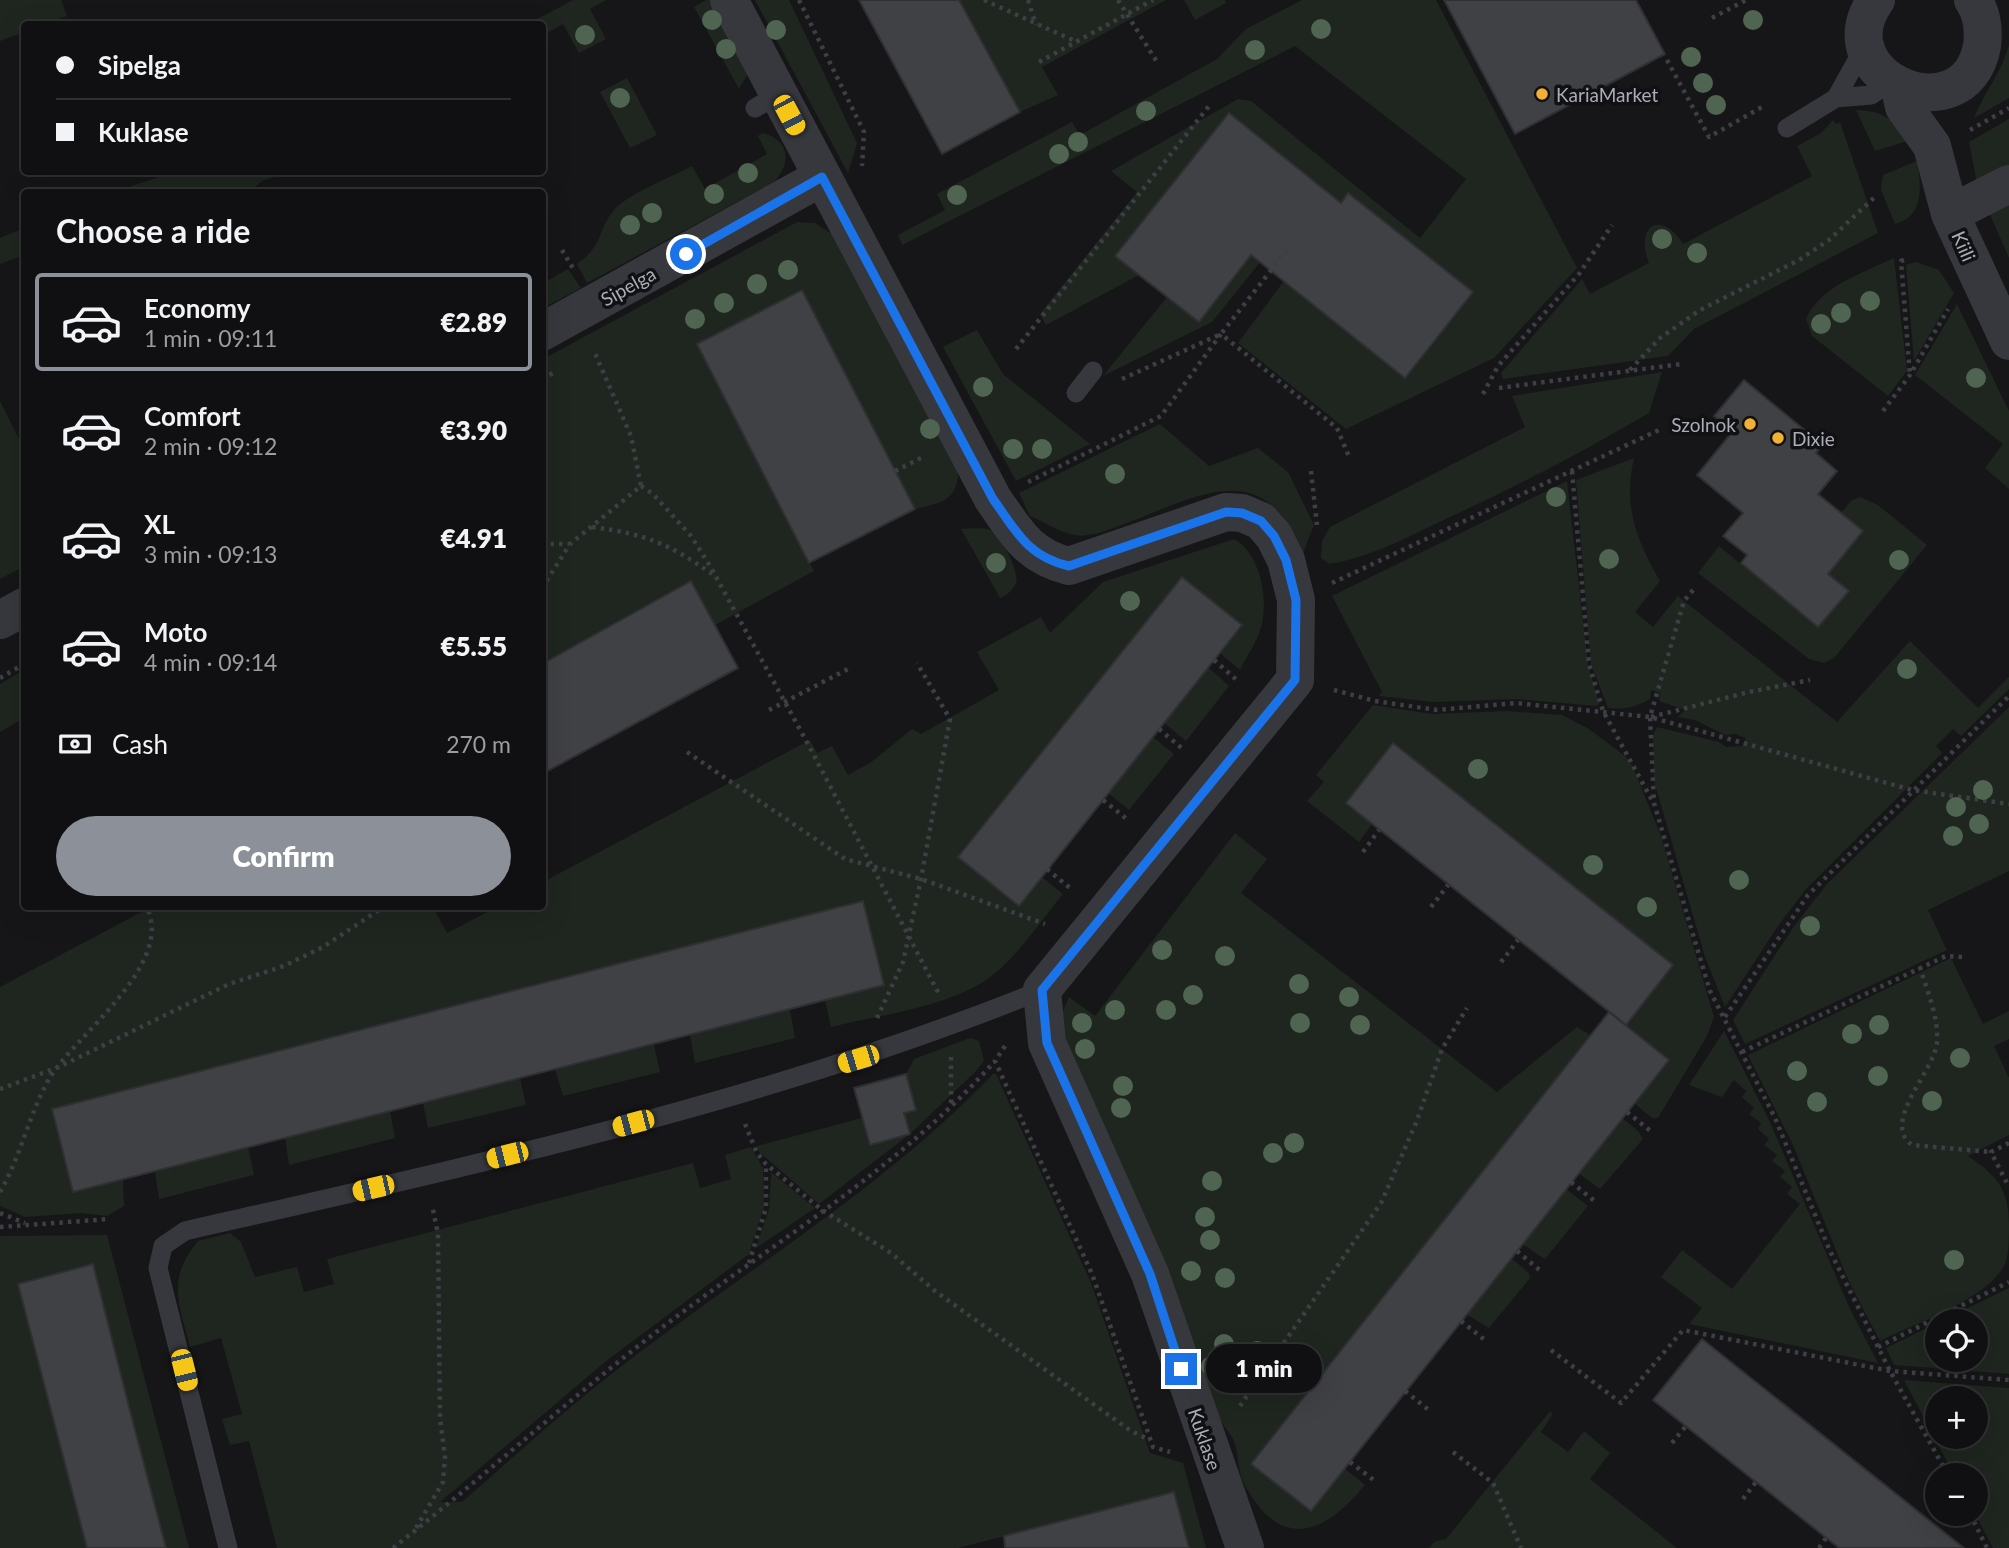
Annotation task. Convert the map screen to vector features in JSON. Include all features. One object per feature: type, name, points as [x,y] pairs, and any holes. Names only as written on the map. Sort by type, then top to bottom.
[{"type":"street","points":[[729,0],[767,101],[841,175],[993,499],[1026,544],[1046,561],[1069,566],[1226,512],[1242,513],[1261,521],[1274,536],[1286,560],[1296,600],[1295,680],[1042,990]]},
{"type":"street","points":[[1876,0],[1866,26],[1866,44],[1879,72],[1895,85],[1932,92],[1948,88],[1962,79],[1973,67],[1983,36],[1993,18],[2009,1]]},
{"type":"street","points":[[1972,0],[1982,20],[1983,36]]},
{"type":"street","points":[[1895,85],[1904,107],[1947,140],[1962,79]]},
{"type":"street","name":"Kiili","points":[[1947,140],[1950,214],[2009,341]]},
{"type":"street","name":"Sipelga","points":[[546,330],[841,175]]},
{"type":"street","points":[[1950,214],[2009,184]]},
{"type":"street","points":[[0,620],[21,609]]},
{"type":"street","name":"Kuklase","points":[[1042,990],[1047,1043],[1150,1274],[1245,1548]]},
{"type":"lane","points":[[1836,98],[1866,44]]},
{"type":"lane","points":[[1787,128],[1836,98],[1871,95],[1895,85]]},
{"type":"lane","points":[[1076,393],[1093,371]]},
{"type":"lane","points":[[228,1548],[158,1268],[163,1245],[185,1231],[426,1176],[734,1097],[946,1029],[1042,990]]},
{"type":"path","points":[[799,0],[864,132],[864,160],[841,175]]},
{"type":"path","points":[[984,0],[1077,42]]},
{"type":"path","points":[[1028,0],[1036,25]]},
{"type":"path","points":[[1118,0],[1129,13],[1157,62]]},
{"type":"path","points":[[1039,62],[1153,0]]},
{"type":"path","points":[[1713,18],[1746,0]]},
{"type":"path","points":[[1667,60],[1709,137],[1772,102]]},
{"type":"path","points":[[1016,349],[1209,106]]},
{"type":"path","points":[[1947,140],[2009,108]]},
{"type":"path","points":[[1630,370],[1660,338],[1700,310],[1799,260],[1829,240],[1877,195]]},
{"type":"path","points":[[1483,394],[1498,366],[1579,274],[1612,225]]},
{"type":"path","points":[[993,499],[1161,416],[1290,246]]},
{"type":"path","points":[[1904,260],[1901,261],[1910,375]]},
{"type":"path","points":[[1883,411],[1910,375],[1952,302]]},
{"type":"path","points":[[1112,384],[1221,334]]},
{"type":"path","points":[[1221,334],[1337,428],[1350,459]]},
{"type":"path","points":[[594,351],[631,436],[641,486],[653,495],[691,536],[715,576],[785,702],[944,1003]]},
{"type":"path","points":[[1499,388],[1681,364]]},
{"type":"path","points":[[1296,600],[1659,430]]},
{"type":"path","points":[[895,471],[923,457]]},
{"type":"path","points":[[1572,471],[1589,663],[1603,711],[1654,803],[1710,991],[1775,1118],[1830,1251],[1890,1371],[1941,1463]]},
{"type":"path","points":[[546,582],[570,544],[641,486]]},
{"type":"path","points":[[591,526],[641,534],[674,547],[715,576]]},
{"type":"path","points":[[546,544],[570,544]]},
{"type":"path","points":[[1654,803],[1650,718],[1684,601],[1693,590]]},
{"type":"path","points":[[1214,660],[1239,682]]},
{"type":"path","points":[[875,1023],[903,962],[950,719],[917,663]]},
{"type":"path","points":[[0,678],[21,666]]},
{"type":"path","points":[[769,710],[848,668]]},
{"type":"path","points":[[1295,680],[1375,701],[1437,710],[1516,703],[1650,718],[1912,790],[2009,804]]},
{"type":"path","points":[[1650,718],[1749,692],[1810,680]]},
{"type":"path","points":[[1725,1017],[1808,895],[2009,696]]},
{"type":"path","points":[[1159,729],[1184,750]]},
{"type":"path","points":[[687,752],[845,859],[921,879],[1045,924]]},
{"type":"path","points":[[1103,800],[1128,820]]},
{"type":"path","points":[[1363,852],[1379,830]]},
{"type":"path","points":[[1047,869],[1073,890]]},
{"type":"path","points":[[1431,906],[1448,885]]},
{"type":"path","points":[[0,1192],[24,1143],[49,1080],[112,1007],[136,971],[151,939],[147,910]]},
{"type":"path","points":[[0,1089],[59,1067],[229,984],[284,965],[323,947],[379,910]]},
{"type":"path","points":[[1502,962],[1518,940]]},
{"type":"path","points":[[1742,1052],[1920,967],[1946,956],[1964,957]]},
{"type":"path","points":[[1920,967],[1936,1025],[1937,1046],[1929,1069],[1905,1109],[1902,1131],[1906,1141],[1912,1145],[1991,1152],[2009,1143]]},
{"type":"path","points":[[1237,1412],[1241,1402],[1381,1203],[1416,1123],[1442,1049],[1467,1008]]},
{"type":"path","points":[[393,1548],[541,1423],[869,1176],[951,1107],[995,1061],[1008,1041]]},
{"type":"path","points":[[951,1055],[951,1107]]},
{"type":"path","points":[[995,1061],[1092,1274],[1153,1447],[1175,1454]]},
{"type":"path","points":[[734,1097],[754,1146],[766,1164],[822,1210],[891,1253],[935,1291],[1131,1431],[1151,1441]]},
{"type":"path","points":[[1627,1112],[1653,1133]]},
{"type":"path","points":[[1991,1152],[2009,1187]]},
{"type":"path","points":[[749,1264],[766,1208],[766,1164]]},
{"type":"path","points":[[412,1533],[443,1482],[445,1457],[440,1418],[438,1234],[426,1176]]},
{"type":"path","points":[[1571,1182],[1597,1203]]},
{"type":"path","points":[[0,1213],[26,1224]]},
{"type":"path","points":[[0,1227],[109,1219]]},
{"type":"path","points":[[1517,1251],[1542,1272]]},
{"type":"path","points":[[1878,1347],[2009,1282]]},
{"type":"path","points":[[1461,1321],[1486,1341]]},
{"type":"path","points":[[1550,1350],[1621,1403],[1683,1331],[1890,1371],[2009,1380]]},
{"type":"path","points":[[1405,1391],[1430,1411]]},
{"type":"path","points":[[1672,1443],[1686,1426]]},
{"type":"path","points":[[1453,1452],[1493,1483],[1521,1548]]},
{"type":"path","points":[[1350,1462],[1375,1481]]},
{"type":"path","points":[[1743,1499],[1756,1482]]},
{"type":"path","points":[[1976,1526],[1987,1548]]},
{"type":"path","points":[[1819,1548],[1826,1538]]},
{"type":"shaded area","points":[[0,0],[61,0],[67,16],[53,21],[21,21],[21,33],[0,41]]},
{"type":"shaded area","points":[[573,0],[606,0],[590,9],[606,39],[579,53],[563,24],[546,33],[546,21],[534,21]]},
{"type":"shaded area","points":[[710,0],[749,72],[739,89],[694,7]]},
{"type":"shaded area","points":[[755,0],[789,0],[857,143],[848,173]]},
{"type":"shaded area","points":[[959,0],[1166,0],[1042,67],[1058,95],[1020,112]]},
{"type":"shaded area","points":[[1184,0],[1225,0],[1226,3],[1195,20]]},
{"type":"shaded area","points":[[1302,0],[1436,0],[1577,268],[1494,358],[1346,429],[1238,343],[1284,281],[1405,378],[1473,292],[1349,193],[1341,203],[1229,113],[1116,255],[1139,275],[1046,325],[1040,314],[1137,192],[1111,171],[1238,99],[1251,101],[1420,238],[1466,179],[1295,46],[902,245],[898,235],[945,210],[937,194],[1072,122],[1080,135],[1217,59],[1246,29]]},
{"type":"shaded area","points":[[2009,45],[2009,98],[1974,118],[2002,64]]},
{"type":"shaded area","points":[[627,78],[657,135],[630,148],[600,92]]},
{"type":"shaded area","points":[[1856,110],[1874,112],[1888,118],[1911,140],[1875,151]]},
{"type":"shaded area","points":[[2009,119],[2009,168],[1977,184],[1969,142]]},
{"type":"shaded area","points":[[1833,120],[1836,124],[1840,122],[1878,233],[1694,329],[1668,356],[1503,379],[1501,373],[1582,279],[1590,294],[1649,263],[1645,239],[1652,226],[1666,227],[1675,233],[1683,244],[1812,176],[1797,146],[1821,133]]},
{"type":"shaded area","points":[[762,133],[778,141],[785,153],[784,167],[774,182],[587,283],[577,264],[592,250],[608,218],[620,204],[692,166],[705,189],[767,154],[758,136]]},
{"type":"shaded area","points":[[1917,161],[1919,199],[1912,214],[1895,224],[1881,190],[1883,175]]},
{"type":"shaded area","points":[[165,175],[281,175],[262,181],[253,189],[123,189]]},
{"type":"shaded area","points":[[2009,200],[2009,258],[1988,210]]},
{"type":"shaded area","points":[[797,222],[815,223],[837,237],[959,466],[956,486],[948,498],[915,509],[801,290],[697,344],[814,571],[715,625],[691,581],[546,662],[546,357]]},
{"type":"shaded area","points":[[1277,223],[1286,230],[1212,322],[1103,376],[1167,297],[1199,322]]},
{"type":"shaded area","points":[[21,229],[21,256],[0,264],[0,238]]},
{"type":"shaded area","points":[[1894,258],[1907,371],[1888,396],[1812,336],[1806,319],[1821,298],[1832,289]]},
{"type":"shaded area","points":[[1916,262],[1939,270],[1954,293],[1914,361],[1906,265]]},
{"type":"shaded area","points":[[568,269],[581,288],[546,306],[546,281]]},
{"type":"shaded area","points":[[1957,304],[2009,411],[2009,489],[1985,468],[2003,444],[1915,375]]},
{"type":"shaded area","points":[[977,330],[1003,374],[1090,444],[1016,481],[943,347]]},
{"type":"shaded area","points":[[1662,372],[1649,413],[1572,456],[1493,497],[1386,547],[1329,564],[1321,558],[1322,541],[1330,527],[1525,427],[1512,396]]},
{"type":"shaded area","points":[[0,401],[21,443],[21,568],[0,579]]},
{"type":"shaded area","points":[[1160,424],[1209,466],[1258,448],[1288,472],[1314,525],[1303,553],[1286,521],[1268,502],[1247,492],[1224,491],[1200,496],[1104,531],[1080,536],[1068,534],[1030,516],[1019,493]]},
{"type":"shaded area","points":[[1634,458],[1630,492],[1634,522],[1644,551],[1660,581],[1635,612],[1653,627],[1678,596],[1837,722],[1910,641],[1978,708],[2009,677],[2009,689],[1961,736],[1953,729],[1936,746],[1942,753],[1807,888],[1778,926],[1725,1007],[1705,957],[1654,781],[1653,735],[1657,727],[1719,742],[1726,747],[1742,746],[1746,738],[1735,734],[1725,735],[1695,720],[1678,717],[1685,710],[1659,701],[1660,693],[1651,690],[1650,699],[1640,704],[1625,708],[1608,708],[1591,664],[1576,480]]},
{"type":"shaded area","points":[[1567,481],[1588,665],[1599,703],[1597,706],[1516,699],[1434,702],[1379,696],[1382,692],[1332,596]]},
{"type":"shaded area","points":[[1860,497],[1878,505],[1927,545],[1834,658],[1824,663],[1809,659],[1698,573],[1719,546],[1818,627],[1848,591],[1828,574],[1863,531],[1841,513],[1852,500]]},
{"type":"shaded area","points":[[961,529],[990,530],[1004,545],[1016,578],[1014,588],[1005,596],[1000,598]]},
{"type":"shaded area","points":[[1234,539],[1251,555],[1257,567],[1263,593],[1263,619],[1240,670],[1220,653],[1242,624],[1182,577],[959,857],[1042,877],[1063,894],[1010,960],[973,988],[934,1003],[831,1027],[825,1000],[884,985],[863,902],[52,1109],[73,1192],[123,1179],[124,1206],[107,1216],[81,1213],[25,1217],[0,1206],[0,987],[145,910],[435,910],[447,933],[491,910],[546,910],[546,880],[810,740],[817,753],[832,746],[848,775],[870,763],[912,729],[921,734],[999,690],[977,652],[1041,617],[1050,633],[1103,582]]},
{"type":"shaded area","points":[[1208,667],[1229,686],[1186,741],[1164,723]]},
{"type":"shaded area","points":[[21,672],[21,720],[0,732],[0,684]]},
{"type":"shaded area","points":[[1373,705],[1432,714],[1507,711],[1562,715],[1589,729],[1625,756],[1632,765],[1661,836],[1714,1017],[1707,1036],[1658,1118],[1652,1118],[1634,1103],[1669,1059],[1626,1025],[1672,964],[1393,744],[1346,803],[1372,824],[1359,842],[1307,801],[1324,782],[1316,775]]},
{"type":"shaded area","points":[[2009,707],[2009,871],[1928,910],[1947,950],[1745,1044],[1733,1020],[1794,926],[1827,884]]},
{"type":"shaded area","points":[[1153,737],[1174,754],[1129,810],[1108,793]]},
{"type":"shaded area","points":[[1235,833],[1267,859],[1241,893],[1497,1092],[1577,1027],[1590,1035],[1251,1464],[1310,1511],[1344,1468],[1365,1485],[1332,1517],[1316,1526],[1300,1529],[1285,1526],[1270,1518],[1256,1503],[1243,1482],[1233,1439],[1214,1412],[1063,1042],[1063,1011],[1069,997],[1095,1016]]},
{"type":"shaded area","points":[[1951,958],[1983,1024],[2009,1011],[2009,1039],[1994,1046],[2009,1078],[2009,1135],[1968,1156],[1993,1176],[2007,1201],[2007,1257],[1997,1275],[1969,1299],[1951,1309],[1925,1309],[1925,1321],[1880,1341],[1849,1282],[1793,1145],[1748,1055]]},
{"type":"shaded area","points":[[790,1009],[795,1038],[695,1063],[690,1035]]},
{"type":"shaded area","points":[[1724,1031],[1770,1122],[1849,1307],[1878,1363],[1689,1324],[1702,1308],[1661,1277],[1682,1250],[1732,1289],[1800,1204],[1787,1194],[1792,1187],[1780,1177],[1785,1171],[1772,1161],[1777,1155],[1764,1145],[1769,1139],[1758,1129],[1761,1123],[1749,1114],[1754,1108],[1742,1097],[1746,1091],[1734,1080],[1722,1097],[1689,1085]]},
{"type":"shaded area","points":[[970,1038],[979,1041],[984,1061],[910,1134],[904,1113],[915,1109],[906,1074],[914,1059]]},
{"type":"shaded area","points":[[654,1045],[660,1072],[563,1096],[555,1069]]},
{"type":"shaded area","points":[[996,1074],[1091,1283],[1150,1453],[1183,1463],[1206,1548],[1189,1548],[1174,1493],[958,1548],[277,1548],[249,1441],[230,1445],[222,1419],[242,1414],[221,1338],[190,1347],[182,1317],[179,1280],[188,1255],[198,1241],[230,1233],[241,1242],[255,1277],[297,1267],[304,1292],[334,1284],[327,1259],[693,1163],[700,1188],[731,1179],[725,1155],[751,1147],[763,1168],[764,1207],[749,1254],[605,1362],[440,1502],[462,1502],[613,1372],[866,1187],[953,1114]]},
{"type":"shaded area","points":[[520,1078],[526,1105],[428,1128],[423,1103]]},
{"type":"shaded area","points":[[390,1111],[395,1138],[289,1165],[285,1138]]},
{"type":"shaded area","points":[[862,1118],[870,1145],[908,1135],[819,1204],[759,1152],[757,1146]]},
{"type":"shaded area","points":[[1622,1118],[1638,1131],[1643,1139],[1600,1189],[1578,1173]]},
{"type":"shaded area","points":[[248,1147],[254,1175],[159,1199],[155,1171]]},
{"type":"shaded area","points":[[771,1172],[815,1208],[756,1248],[769,1209]]},
{"type":"shaded area","points":[[1566,1189],[1588,1206],[1545,1259],[1522,1244]]},
{"type":"shaded area","points":[[107,1235],[189,1548],[0,1548],[0,1236]]},
{"type":"shaded area","points":[[1511,1258],[1529,1273],[1530,1278],[1489,1328],[1466,1314]]},
{"type":"shaded area","points":[[2009,1288],[2009,1374],[1983,1372],[1988,1372],[1988,1309],[1966,1309]]},
{"type":"shaded area","points":[[1925,1329],[1925,1367],[1894,1365],[1886,1348]]},
{"type":"shaded area","points":[[1904,1380],[1983,1386],[1925,1386],[1925,1420]]},
{"type":"shaded area","points":[[1988,1386],[2009,1388],[2009,1548],[1993,1548],[1981,1526],[1988,1526],[1988,1463],[1948,1463],[1940,1449],[1988,1449]]},
{"type":"shaded area","points":[[1550,1411],[1553,1414],[1541,1432],[1568,1452],[1584,1431],[1610,1453],[1590,1479],[1677,1548],[1429,1548],[1434,1542],[1446,1539]]},
{"type":"building","points":[[859,0],[959,0],[1020,112],[942,154]]},
{"type":"building","name":"KariaMarket","points":[[1444,0],[1636,0],[1665,54],[1515,134]]},
{"type":"building","points":[[1229,113],[1341,203],[1348,193],[1473,292],[1405,378],[1251,255],[1199,322],[1115,256]]},
{"type":"building","points":[[802,290],[915,509],[809,563],[697,344]]},
{"type":"building","points":[[1744,380],[1823,445],[1816,453],[1837,471],[1818,494],[1863,531],[1828,574],[1849,591],[1818,627],[1741,563],[1747,555],[1723,536],[1743,513],[1697,475],[1733,431],[1714,416]]},
{"type":"building","points":[[1182,577],[1242,625],[1019,906],[958,857]]},
{"type":"building","points":[[691,581],[738,668],[546,772],[546,662]]},
{"type":"building","points":[[1393,743],[1673,965],[1626,1025],[1346,803]]},
{"type":"building","points":[[863,901],[884,985],[73,1192],[52,1109]]},
{"type":"building","points":[[1609,1012],[1669,1060],[1311,1511],[1251,1464]]},
{"type":"building","points":[[906,1074],[916,1110],[904,1113],[910,1134],[870,1145],[854,1088]]},
{"type":"building","points":[[93,1264],[166,1548],[87,1548],[18,1284]]},
{"type":"building","points":[[1702,1339],[1925,1517],[1925,1526],[1936,1526],[1964,1548],[1839,1548],[1653,1400]]},
{"type":"building","points":[[1174,1492],[1189,1548],[1005,1548],[1004,1536]]},
{"type":"place","name":"KariaMarket","points":[[1542,94]]},
{"type":"place","name":"Szolnok","points":[[1750,424]]},
{"type":"place","name":"Dixie","points":[[1778,438]]},
{"type":"route","points":[[686,254],[822,177],[993,499],[1026,544],[1046,561],[1069,566],[1226,512],[1242,513],[1261,521],[1274,536],[1286,560],[1296,600],[1295,680],[1042,990],[1047,1043],[1150,1274],[1181,1369]]}]
